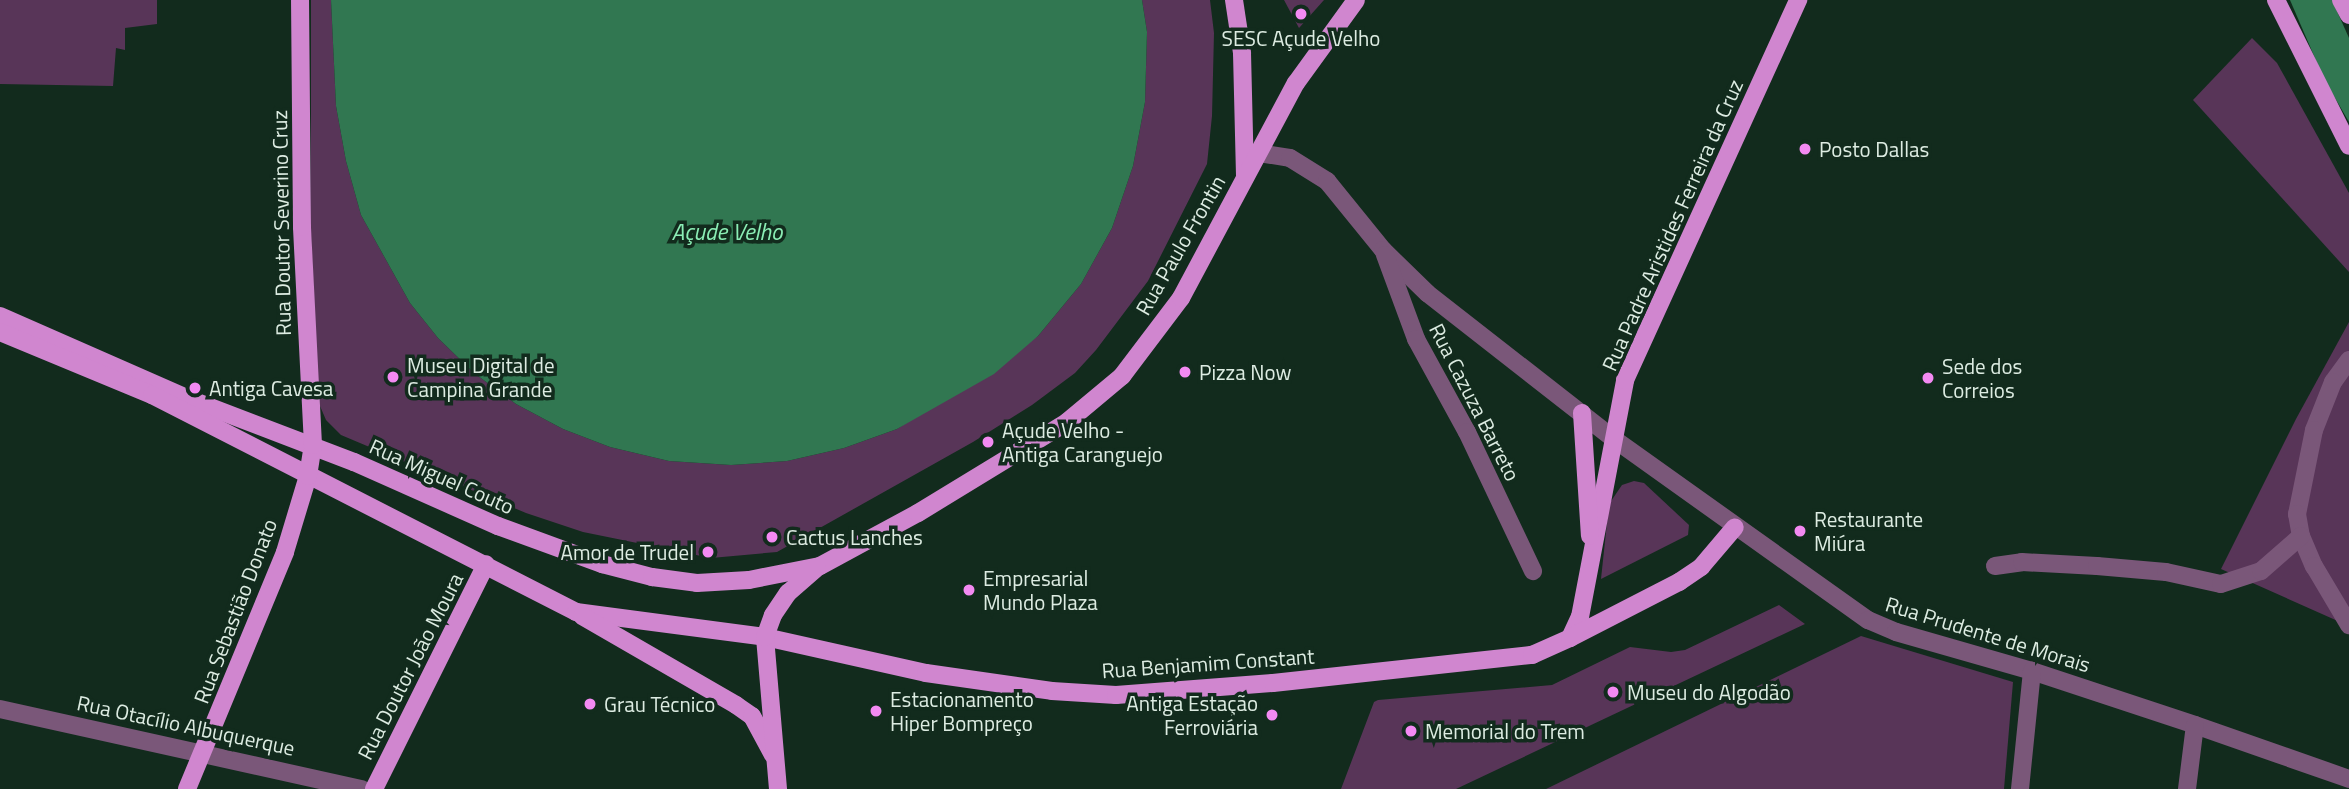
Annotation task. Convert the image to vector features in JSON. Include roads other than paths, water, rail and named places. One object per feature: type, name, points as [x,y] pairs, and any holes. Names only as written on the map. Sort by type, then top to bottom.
[{"type":"main road","name":"Rua Doutor Severino Cruz","points":[[300,0],[302,227],[313,445]]},
{"type":"main road","name":"Rua Paulo Frontin","points":[[877,535],[1067,422],[1122,376],[1181,298],[1245,177],[1242,53],[1234,0]]},
{"type":"main road","points":[[1245,177],[1308,65],[1356,0]]},
{"type":"main road","name":"Rua Padre Aristides Ferreira da Cruz","points":[[1593,557],[1625,380],[1798,0]]},
{"type":"main road","points":[[2276,0],[2349,146]]},
{"type":"main road","points":[[2341,0],[2349,15]]},
{"type":"main road","name":"Rua Miguel Couto","points":[[0,316],[194,401],[313,445],[498,526],[602,564],[652,577],[697,583],[749,580],[820,566],[877,535]]},
{"type":"main road","points":[[0,332],[152,395],[576,612],[736,705],[751,716],[772,755]]},
{"type":"main road","points":[[1570,638],[1587,595],[1593,557],[1582,413]]},
{"type":"main road","name":"Rua Sebastião Donato","points":[[187,789],[205,752],[285,552],[308,476],[313,445]]},
{"type":"main road","name":"Rua Benjamim Constant","points":[[765,637],[926,673],[1052,691],[1116,695],[1513,659],[1555,648],[1679,582],[1702,567],[1735,527]]},
{"type":"main road","name":"Rua Doutor João Moura","points":[[374,789],[486,564]]},
{"type":"main road","points":[[778,789],[772,755],[765,637],[773,615],[788,593],[820,566]]},
{"type":"main road","points":[[576,612],[765,637]]},
{"type":"street","name":"Rua Cazuza Barreto","points":[[1259,153],[1290,158],[1327,181],[1383,250],[1427,293],[1614,439]]},
{"type":"street","name":"Rua Cazuza Barreto","points":[[1383,250],[1416,339],[1467,432],[1533,571]]},
{"type":"street","points":[[2349,360],[2333,382],[2314,430],[2297,514],[2301,536],[2314,566],[2349,625]]},
{"type":"street","name":"Rua Prudente de Morais","points":[[1614,439],[1868,621],[1896,632],[2032,671],[2349,779]]},
{"type":"street","points":[[1995,566],[2022,562],[2098,566],[2166,572],[2221,584],[2261,571],[2301,536]]},
{"type":"street","points":[[2020,789],[2032,671]]},
{"type":"street","name":"Rua Otacílio Albuquerque","points":[[0,709],[205,752],[362,789]]},
{"type":"street","points":[[2187,789],[2195,725]]},
{"type":"water","name":"Açude Velho","points":[[331,0],[1142,0],[1147,32],[1145,102],[1133,166],[1112,228],[1081,284],[1038,336],[994,374],[897,429],[844,448],[787,461],[731,465],[669,461],[610,447],[563,429],[516,404],[474,373],[438,338],[410,303],[361,215],[346,161],[336,106]]},
{"type":"water","points":[[2290,0],[2332,0],[2349,38],[2349,122],[2324,79]]},
{"type":"place","name":"SESC Açude Velho","points":[[1301,14]]},
{"type":"place","name":"Posto Dallas","points":[[1805,149]]},
{"type":"place","name":"Pizza Now","points":[[1185,372]]},
{"type":"place","name":"Museu Digital de Campina Grande","points":[[393,377]]},
{"type":"place","name":"Sede dos Correios","points":[[1928,378]]},
{"type":"place","name":"Antiga Cavesa","points":[[195,388]]},
{"type":"place","name":"Açude Velho - Antiga Caranguejo","points":[[988,442]]},
{"type":"place","name":"Restaurante Miúra","points":[[1800,531]]},
{"type":"place","name":"Cactus Lanches","points":[[772,537]]},
{"type":"place","name":"Amor de Trudel","points":[[708,552]]},
{"type":"place","name":"Empresarial Mundo Plaza","points":[[969,590]]},
{"type":"place","name":"Museu do Algodão","points":[[1613,692]]},
{"type":"place","name":"Grau Técnico","points":[[590,704]]},
{"type":"place","name":"Estacionamento Hiper Bompreço","points":[[876,711]]},
{"type":"place","name":"Antiga Estação Ferroviária","points":[[1272,715]]},
{"type":"place","name":"Memorial do Trem","points":[[1411,731]]}]
